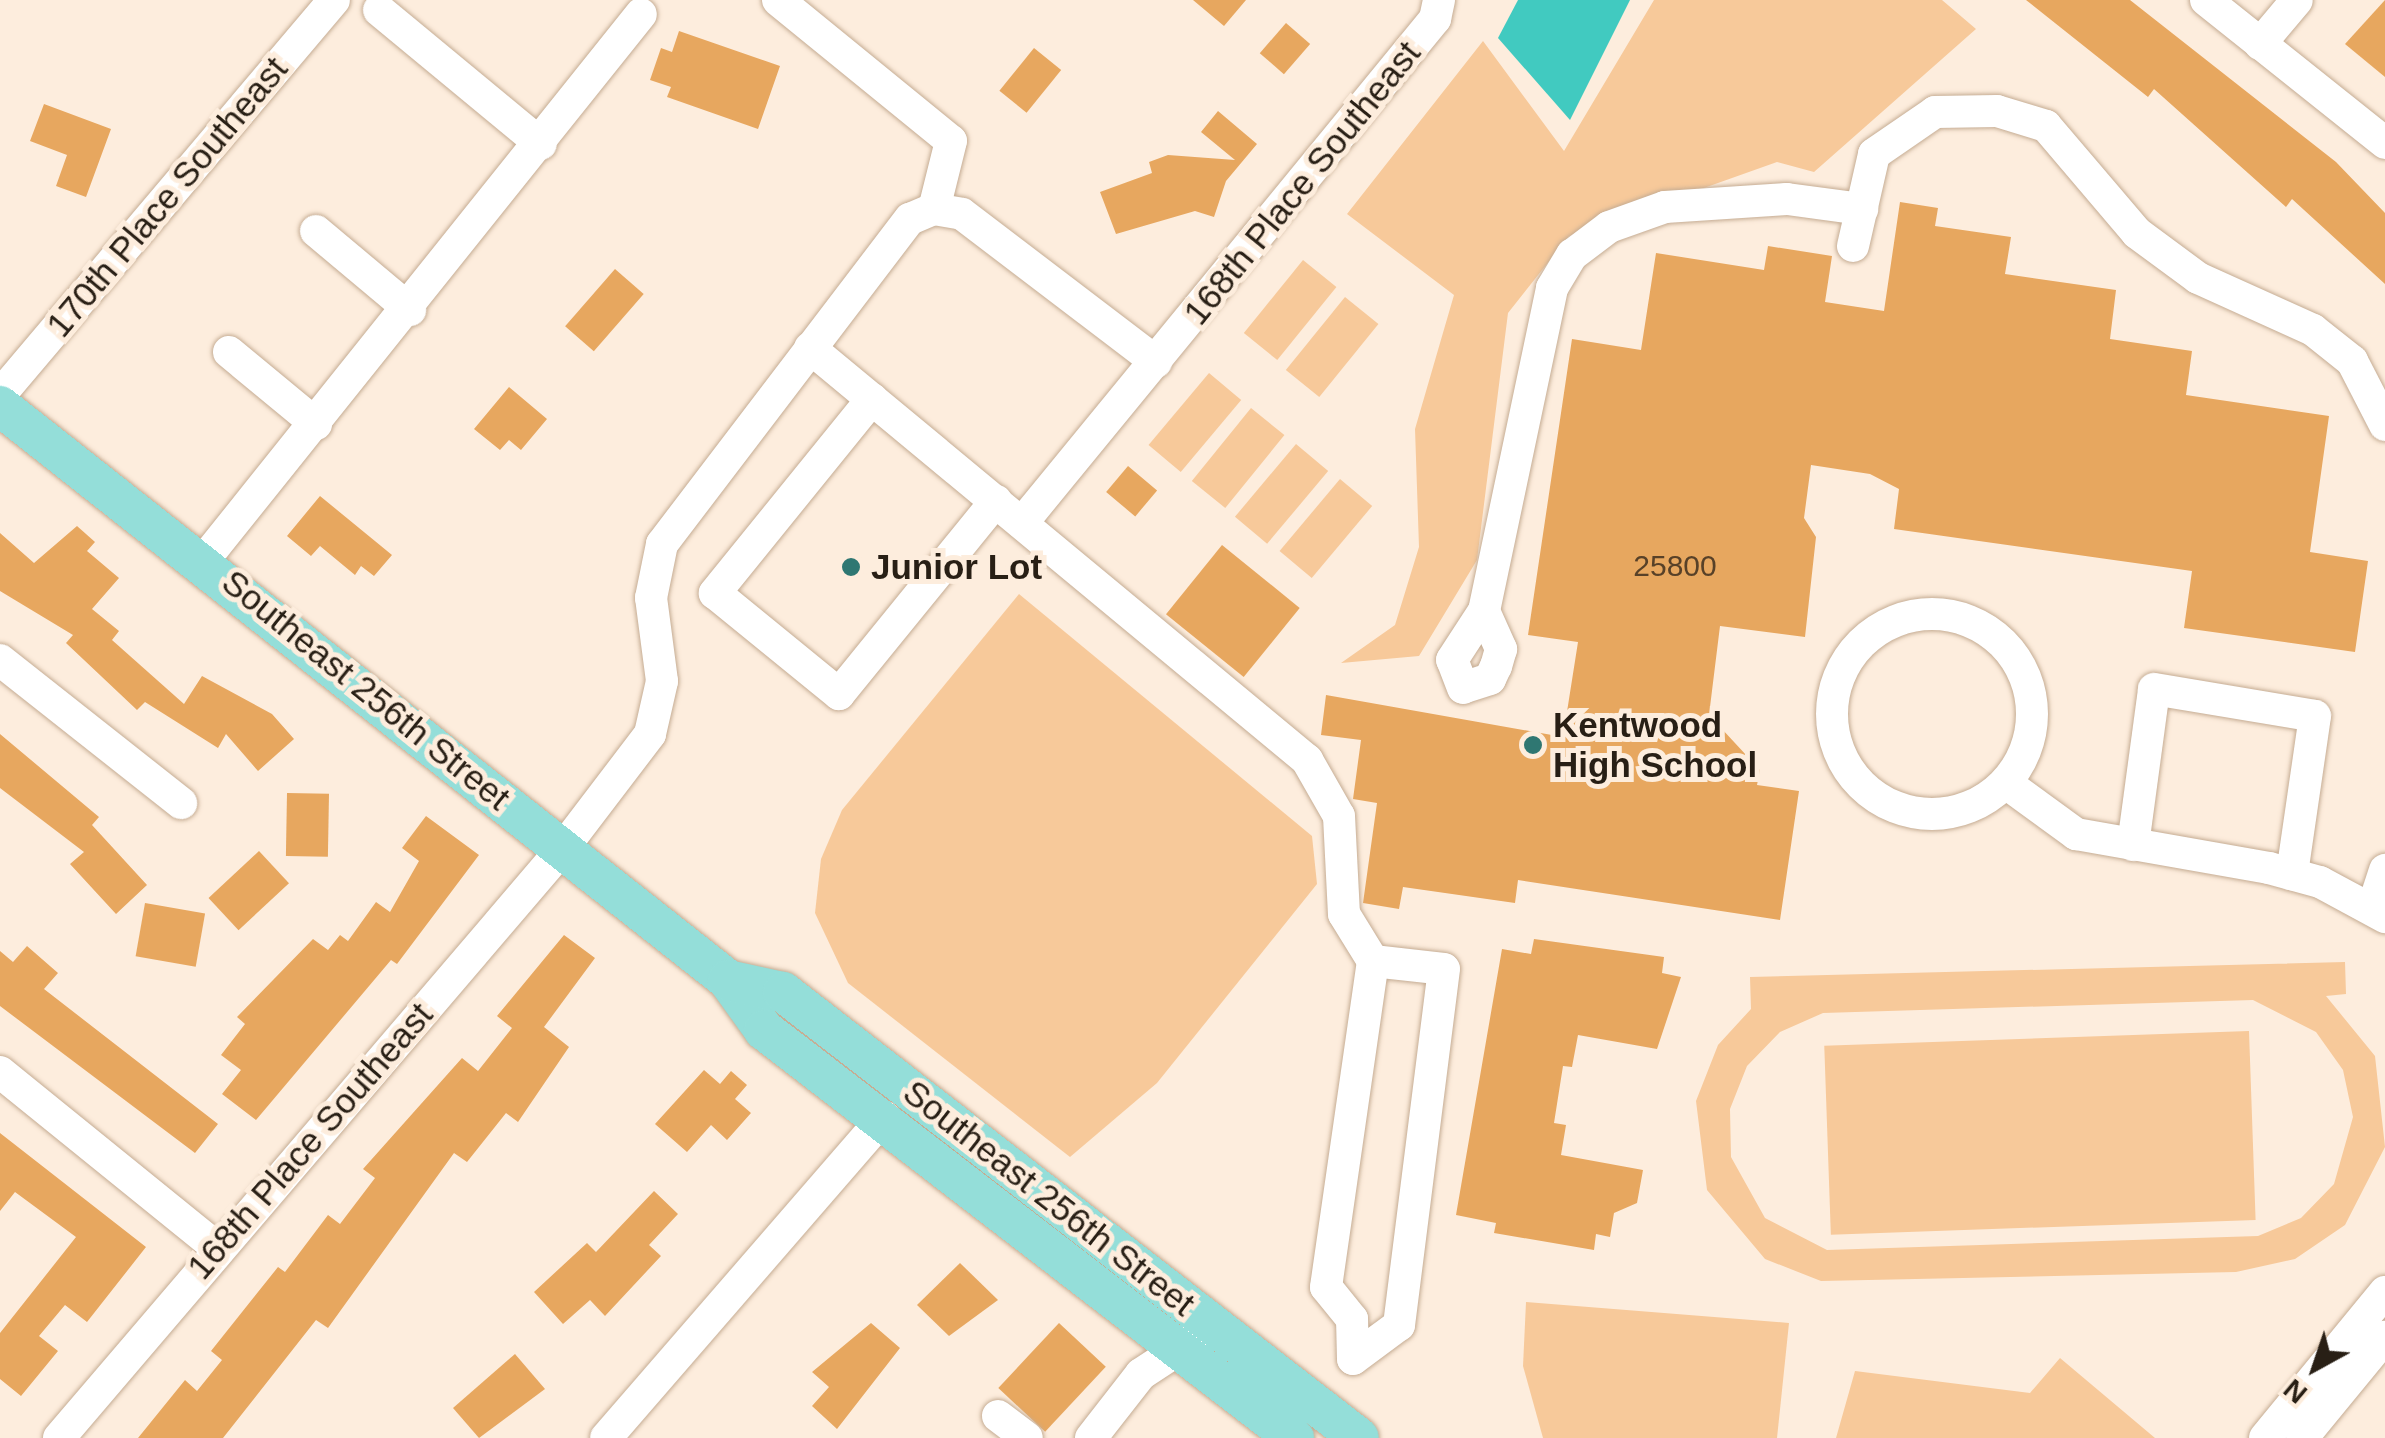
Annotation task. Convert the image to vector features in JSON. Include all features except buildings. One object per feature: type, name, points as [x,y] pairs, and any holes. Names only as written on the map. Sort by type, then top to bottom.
[{"type":"main road","name":"Southeast 256th Street","points":[[0,406],[204,560],[728,980],[764,1030],[884,1117],[1294,1438]]},
{"type":"main road","name":"Southeast 256th Street","points":[[728,980],[783,992],[1359,1438]]},
{"type":"street","name":"170th Place Southeast","points":[[0,395],[334,0]]},
{"type":"street","points":[[778,0],[951,141],[934,209],[962,214],[1156,362]]},
{"type":"street","name":"168th Place Southeast","points":[[1022,524],[1435,19],[1439,0]]},
{"type":"street","points":[[2206,0],[2385,143]]},
{"type":"street","points":[[2260,44],[2297,0]]},
{"type":"street","points":[[379,10],[541,144]]},
{"type":"street","points":[[204,560],[410,310],[641,14]]},
{"type":"street","points":[[1854,246],[1874,154],[1935,112],[1997,111],[2046,126],[2137,232],[2198,278],[2313,330],[2352,361],[2385,425]]},
{"type":"street","points":[[1484,611],[1552,288],[1572,254],[1610,227],[1665,207],[1787,199],[1862,209]]},
{"type":"street","name":"168th Place Southeast","points":[[59,1438],[217,1248],[564,848],[650,734],[662,680],[651,598],[662,544],[910,219],[934,209]]},
{"type":"street","points":[[316,232],[410,310]]},
{"type":"street","points":[[810,348],[1307,760],[1339,816],[1344,914],[1372,961],[1326,1288],[1352,1319],[1353,1359],[1399,1325],[1444,969],[1372,961]]},
{"type":"street","points":[[229,352],[316,424]]},
{"type":"street","points":[[872,399],[714,593],[839,694],[996,502]]},
{"type":"street","points":[[1916,614],[1960,618],[1992,634],[2026,678],[2032,712],[2025,754],[2006,783],[1970,807],[1936,815],[1870,794],[1844,762],[1832,729],[1847,660],[1882,626],[1916,614]]},
{"type":"street","points":[[0,660],[180,803]]},
{"type":"street","points":[[2133,844],[2154,689],[2314,716],[2292,874]]},
{"type":"street","points":[[2006,783],[2076,834],[2292,874],[2379,912],[2385,870]]},
{"type":"street","points":[[0,1072],[217,1248]]},
{"type":"street","points":[[606,1438],[884,1117]]},
{"type":"street","points":[[2265,1438],[2385,1292]]},
{"type":"street","points":[[2302,1438],[2385,1338]]},
{"type":"street","points":[[1091,1438],[1174,1344],[1235,1342]]},
{"type":"street","points":[[998,1416],[1027,1438]]},
{"type":"shaded area","points":[[1654,0],[1942,0],[1976,29],[1814,172],[1777,162],[1569,236],[1508,313],[1477,560],[1419,656],[1341,663],[1395,625],[1419,547],[1415,429],[1454,295],[1347,214],[1483,41],[1564,151]]},
{"type":"shaded area","points":[[1303,260],[1336,287],[1277,360],[1244,333]]},
{"type":"shaded area","points":[[1345,297],[1378,324],[1319,397],[1286,370]]},
{"type":"shaded area","points":[[1209,373],[1241,400],[1181,472],[1149,445]]},
{"type":"shaded area","points":[[1251,408],[1284,435],[1225,508],[1192,481]]},
{"type":"shaded area","points":[[1296,444],[1328,471],[1267,544],[1235,517]]},
{"type":"shaded area","points":[[1340,479],[1372,506],[1312,578],[1280,551]]},
{"type":"shaded area","points":[[1019,594],[1312,836],[1317,884],[1157,1083],[1070,1157],[848,983],[815,913],[821,859],[842,810]]},
{"type":"shaded area","points":[[2345,962],[2346,994],[2326,996],[2375,1056],[2385,1147],[2345,1225],[2295,1259],[2236,1272],[1821,1281],[1765,1259],[1707,1190],[1696,1101],[1718,1045],[1751,1009],[1750,977]],"holes":[[[2253,1000],[2316,1032],[2343,1070],[2353,1117],[2334,1184],[2301,1218],[2258,1236],[1827,1250],[1765,1218],[1731,1157],[1730,1109],[1747,1066],[1780,1032],[1823,1013]]]},
{"type":"shaded area","points":[[2249,1031],[2256,1220],[1831,1235],[1824,1046]]},
{"type":"shaded area","points":[[1526,1302],[1789,1323],[1777,1438],[1543,1438],[1523,1366]]},
{"type":"shaded area","points":[[2060,1358],[2155,1438],[1836,1438],[1855,1371],[2030,1393]]},
{"type":"water","points":[[1518,0],[1630,0],[1570,120],[1498,38]]},
{"type":"place","name":"Junior Lot","points":[[851,567]]},
{"type":"place","name":"Kentwood High School","points":[[1533,745]]}]
